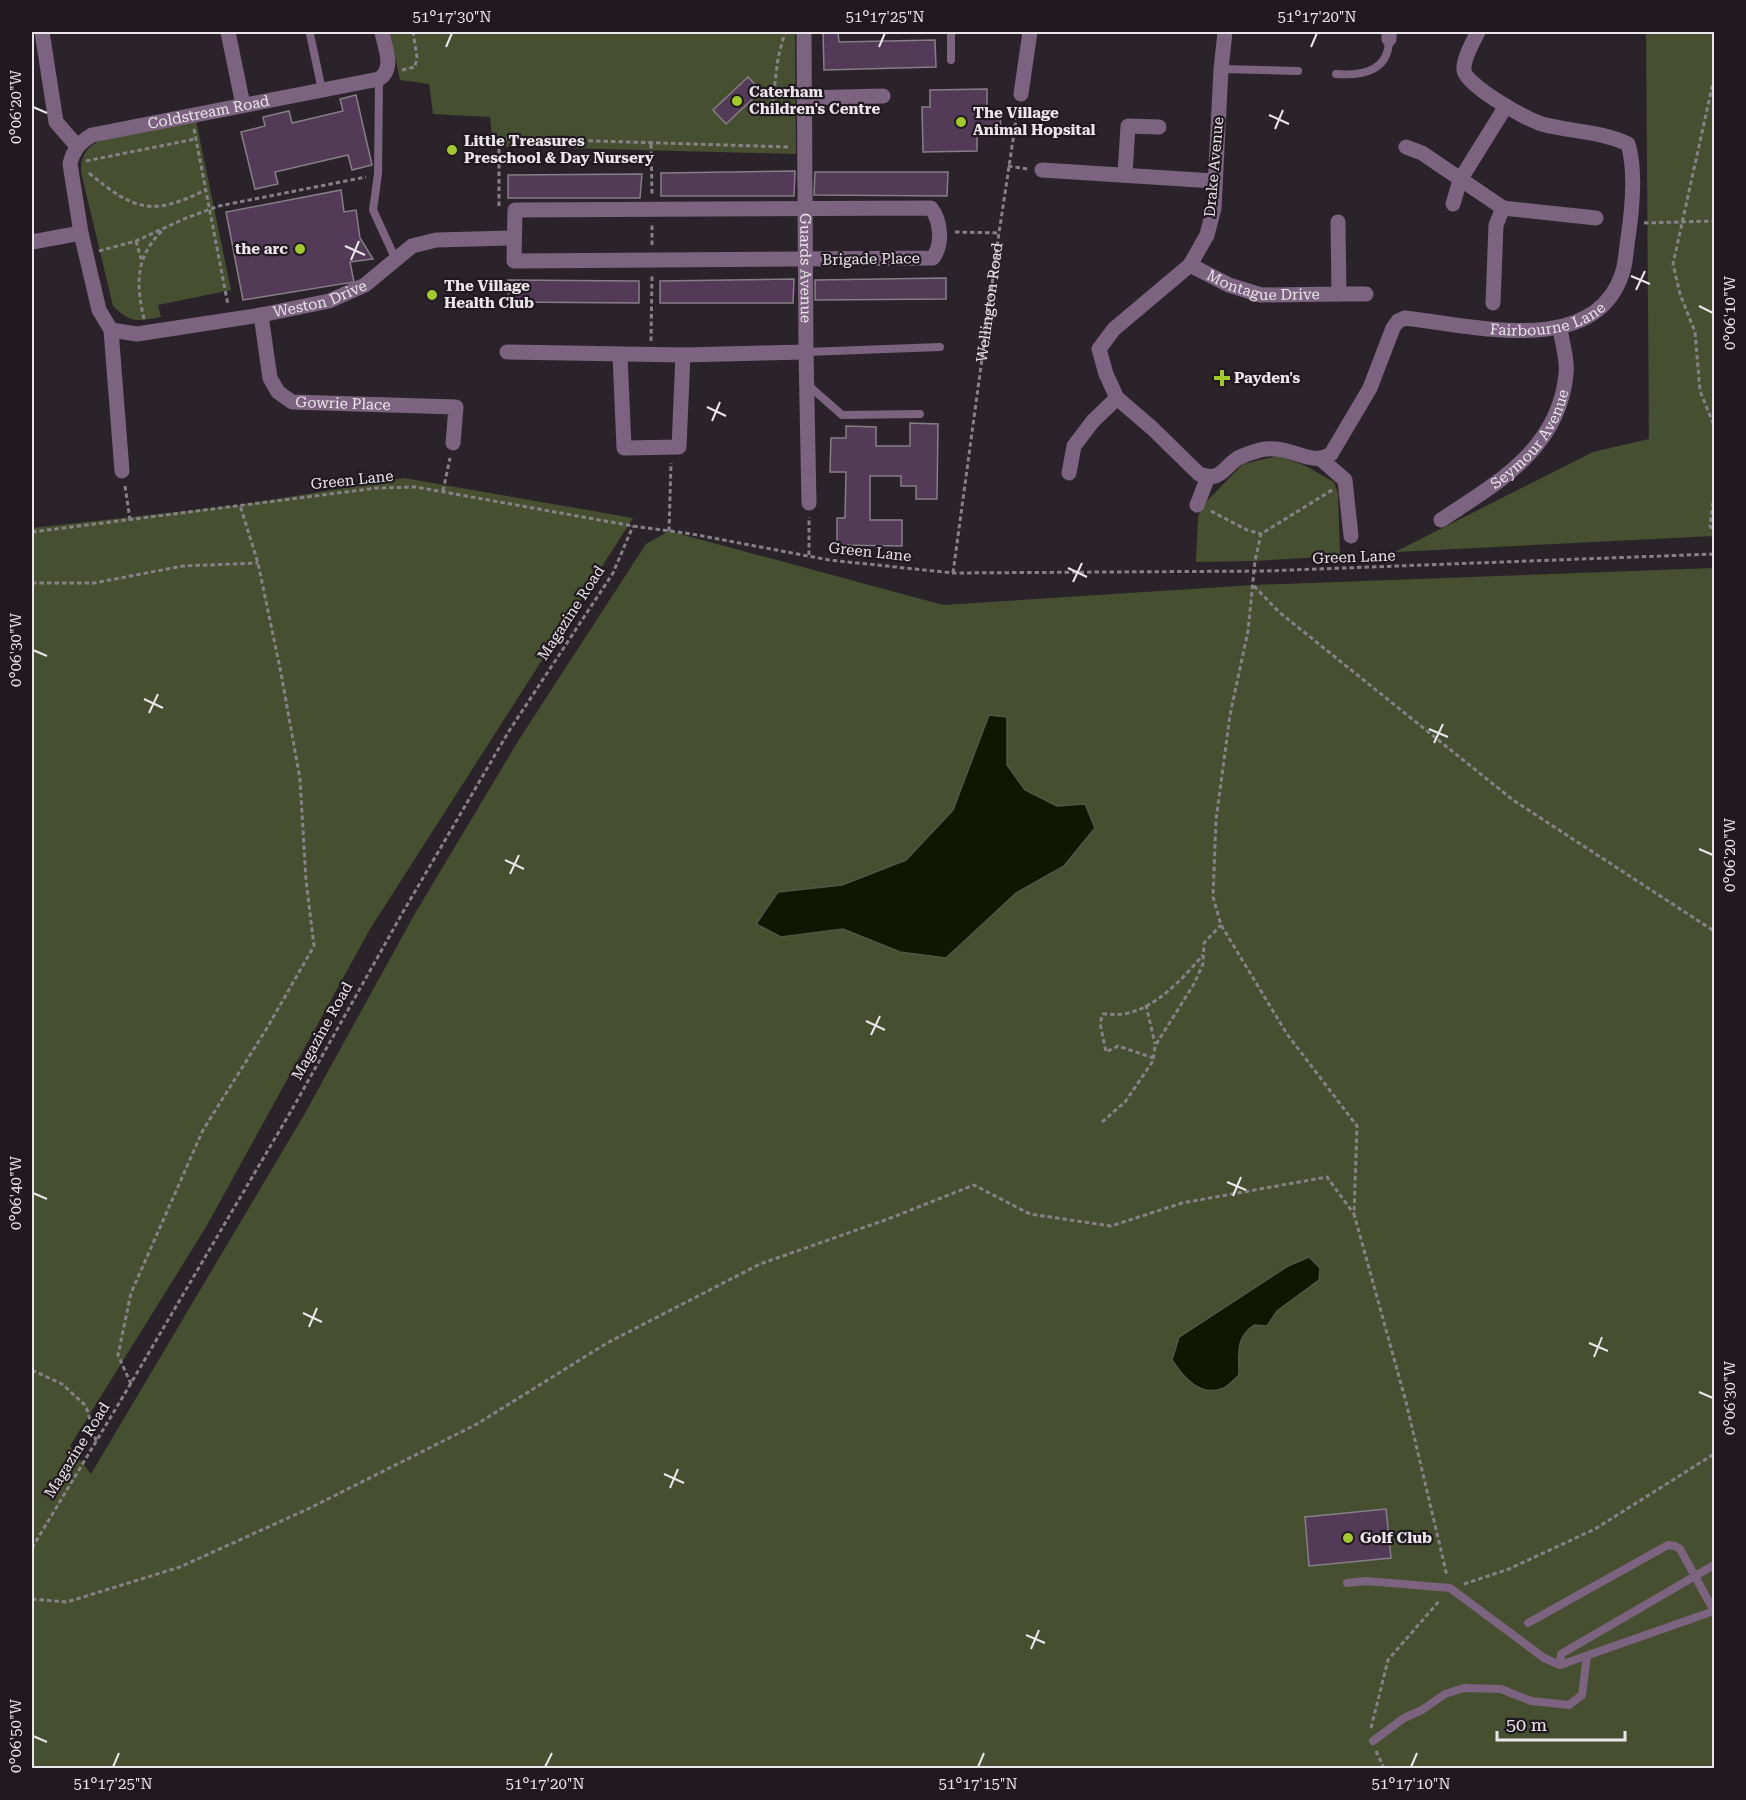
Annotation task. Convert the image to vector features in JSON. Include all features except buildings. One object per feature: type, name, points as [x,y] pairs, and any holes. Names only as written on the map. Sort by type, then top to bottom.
[{"type":"street","points":[[42,32],[56,122],[77,146],[72,154],[81,233],[99,310],[111,330],[122,471]]},
{"type":"street","points":[[228,32],[243,105]]},
{"type":"street","points":[[382,32],[389,67],[383,77]]},
{"type":"street","name":"Guards Avenue","points":[[804,32],[804,210],[809,503]]},
{"type":"street","points":[[1021,94],[1030,32]]},
{"type":"street","name":"Drake Avenue","points":[[1117,398],[1106,374],[1099,349],[1114,329],[1190,265],[1207,235],[1214,208],[1225,32]]},
{"type":"street","name":"Fairbourne Lane","points":[[1322,460],[1331,454],[1370,388],[1398,321],[1405,318],[1490,328],[1560,328],[1583,321],[1608,301],[1622,274],[1630,223],[1632,157],[1628,144],[1613,137],[1540,124],[1506,106],[1469,81],[1464,74],[1464,65],[1478,32]]},
{"type":"street","name":"Coldstream Road","points":[[77,146],[92,135],[383,77]]},
{"type":"street","points":[[804,98],[883,96]]},
{"type":"street","points":[[1453,204],[1460,180],[1506,106]]},
{"type":"street","points":[[1125,174],[1128,126],[1159,127]]},
{"type":"street","points":[[1406,147],[1422,153],[1503,208],[1596,218]]},
{"type":"street","points":[[1042,170],[1214,181]]},
{"type":"street","name":"Brigade Place","points":[[931,208],[938,217],[938,251],[933,258],[514,261],[507,239],[515,210],[804,210],[931,208]]},
{"type":"street","points":[[1492,303],[1496,225],[1503,208]]},
{"type":"street","name":"Montague Drive","points":[[1338,222],[1340,294]]},
{"type":"street","points":[[32,242],[81,233]]},
{"type":"street","name":"Weston Drive","points":[[111,330],[137,334],[329,305],[365,285],[412,246],[436,240],[507,239]]},
{"type":"street","name":"Montague Drive","points":[[1190,265],[1229,285],[1261,295],[1366,294]]},
{"type":"street","name":"Gowrie Place","points":[[261,315],[270,378],[278,392],[292,402],[456,407],[453,443]]},
{"type":"street","name":"Seymour Avenue","points":[[1441,520],[1504,478],[1536,448],[1557,410],[1566,373],[1560,328]]},
{"type":"street","points":[[507,352],[683,355],[806,352]]},
{"type":"street","points":[[620,354],[624,448],[679,447],[683,355]]},
{"type":"street","points":[[1069,473],[1074,446],[1093,422],[1117,398],[1199,474],[1208,477],[1218,476],[1239,458],[1276,448],[1310,459],[1322,460],[1345,480],[1351,536]]},
{"type":"street","points":[[1198,503],[1208,477]]},
{"type":"lane","points":[[951,32],[951,60]]},
{"type":"lane","points":[[310,34],[322,90]]},
{"type":"lane","points":[[1336,74],[1362,74],[1378,66],[1388,51],[1389,35]]},
{"type":"lane","points":[[1221,69],[1298,71]]},
{"type":"lane","points":[[383,77],[378,174],[373,210],[396,260]]},
{"type":"lane","points":[[806,352],[940,347]]},
{"type":"lane","points":[[806,384],[842,415],[920,414]]},
{"type":"lane","points":[[1347,1583],[1366,1581],[1450,1588],[1544,1658],[1560,1665],[1714,1611],[1680,1549],[1668,1545],[1528,1623]]},
{"type":"lane","points":[[1560,1665],[1561,1653],[1714,1565]]},
{"type":"lane","points":[[1373,1742],[1404,1718],[1422,1710],[1445,1694],[1464,1688],[1501,1689],[1531,1701],[1569,1705],[1582,1695],[1587,1656]]},
{"type":"path","points":[[383,77],[415,67],[417,57],[413,32]]},
{"type":"path","points":[[772,108],[778,58],[785,32]]},
{"type":"path","points":[[1714,78],[1673,264],[1680,294],[1695,332],[1700,392],[1714,425]]},
{"type":"path","name":"Wellington Road","points":[[953,573],[999,232],[1021,94]]},
{"type":"path","points":[[191,115],[231,319]]},
{"type":"path","points":[[507,239],[499,138],[804,147]]},
{"type":"path","points":[[74,163],[196,139]]},
{"type":"path","points":[[74,163],[114,193],[138,206],[151,207],[177,203],[206,190]]},
{"type":"path","points":[[86,254],[136,241],[209,209],[378,174]]},
{"type":"path","points":[[1630,223],[1714,221]]},
{"type":"path","points":[[147,332],[139,284],[142,261],[148,246],[163,230]]},
{"type":"path","points":[[939,232],[999,232]]},
{"type":"path","points":[[136,241],[142,261]]},
{"type":"path","points":[[443,491],[453,443]]},
{"type":"path","points":[[669,531],[671,447]]},
{"type":"path","points":[[122,471],[130,520]]},
{"type":"path","points":[[1345,480],[1261,534],[1254,572],[1248,631],[1230,715],[1216,820],[1214,897],[1221,925],[1287,1034],[1357,1126],[1354,1214],[1406,1402],[1450,1588]]},
{"type":"path","name":"Green Lane","points":[[32,532],[377,488],[416,487],[829,560],[953,573],[1254,572],[1714,554]]},
{"type":"path","points":[[1714,495],[1710,526],[1714,532]]},
{"type":"path","points":[[809,503],[809,556]]},
{"type":"path","points":[[1198,503],[1247,530],[1261,534]]},
{"type":"path","points":[[130,1384],[118,1355],[131,1293],[202,1130],[267,1028],[314,946],[306,880],[300,778],[258,563],[240,505]]},
{"type":"path","name":"Magazine Road","points":[[32,1548],[294,1106],[403,912],[509,731],[613,573],[633,526]]},
{"type":"path","points":[[32,583],[94,583],[183,566],[258,563]]},
{"type":"path","points":[[1254,585],[1279,612],[1513,800],[1714,931]]},
{"type":"path","points":[[1155,1046],[1194,984],[1203,964],[1204,943],[1221,925]]},
{"type":"path","points":[[1154,1058],[1118,1046],[1106,1052],[1100,1023],[1103,1014],[1123,1014],[1146,1005],[1182,979],[1204,953]]},
{"type":"path","points":[[1102,1122],[1125,1102],[1154,1061],[1155,1046],[1146,1005]]},
{"type":"path","points":[[32,1599],[67,1602],[180,1566],[310,1508],[477,1424],[607,1342],[760,1264],[888,1219],[974,1185],[1030,1214],[1111,1226],[1182,1203],[1327,1177],[1354,1214]]},
{"type":"path","points":[[32,1370],[62,1384],[86,1406],[96,1441]]},
{"type":"path","points":[[1384,1768],[1369,1733],[1388,1660],[1450,1588],[1509,1569],[1594,1529],[1714,1454]]},
{"type":"green space","points":[[390,32],[795,32],[796,154],[493,146],[490,117],[433,114],[429,84],[400,80]]},
{"type":"green space","points":[[1646,32],[1714,32],[1714,536],[1395,552],[1593,452],[1649,439]]},
{"type":"green space","points":[[196,121],[231,290],[158,305],[161,317],[135,320],[125,316],[113,306],[81,172],[82,161],[89,148],[103,139]]},
{"type":"green space","points":[[1278,456],[1306,466],[1334,482],[1338,493],[1340,556],[1196,562],[1198,516],[1207,501],[1243,464]]},
{"type":"green space","points":[[404,478],[633,518],[370,929],[206,1227],[70,1446],[91,1474],[304,1115],[413,917],[520,738],[646,544],[669,531],[943,605],[1254,585],[1714,568],[1714,1768],[32,1768],[32,528],[240,505]]},
{"type":"shaded area","points":[[989,715],[1007,717],[1007,765],[1025,790],[1057,806],[1085,804],[1095,828],[1064,866],[1016,893],[946,958],[900,952],[843,929],[781,937],[756,924],[778,892],[842,885],[906,860],[953,810]]},
{"type":"shaded area","points":[[1309,1257],[1320,1268],[1319,1280],[1277,1311],[1267,1326],[1254,1325],[1248,1330],[1239,1347],[1239,1375],[1230,1384],[1224,1388],[1207,1390],[1193,1384],[1181,1373],[1172,1360],[1179,1337],[1288,1266]]},
{"type":"place","name":"Caterham Children's Centre","points":[[737,101]]},
{"type":"place","name":"The Village Animal Hopsital","points":[[961,122]]},
{"type":"place","name":"Little Treasures Preschool & Day Nursery","points":[[452,150]]},
{"type":"place","name":"the arc","points":[[300,249]]},
{"type":"place","name":"The Village Health Club","points":[[432,295]]},
{"type":"place","name":"Payden's","points":[[1222,378]]},
{"type":"place","name":"Golf Club","points":[[1348,1538]]}]
